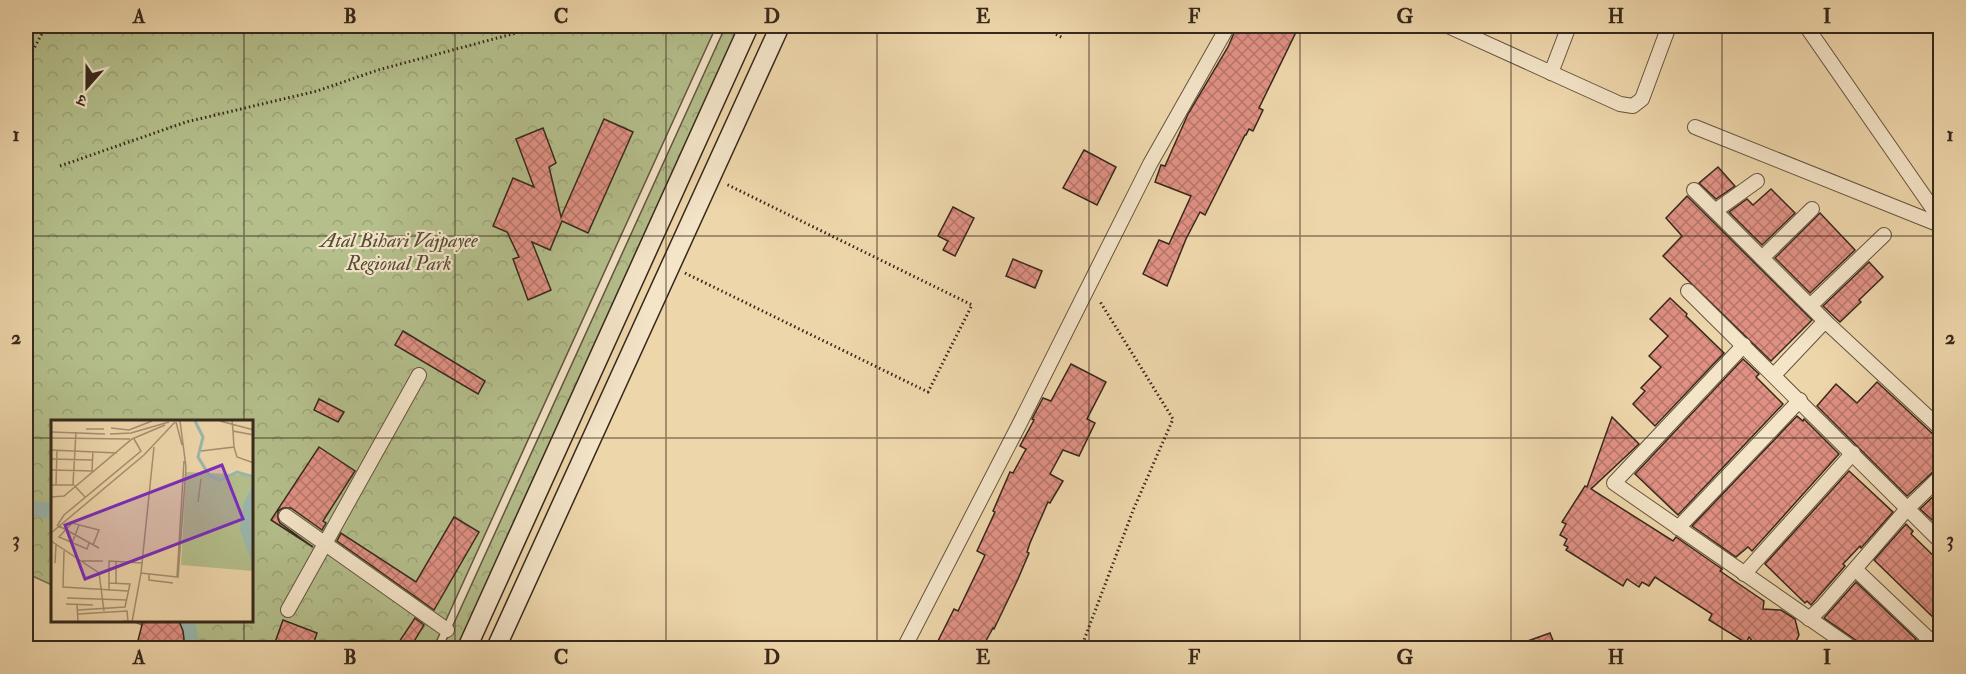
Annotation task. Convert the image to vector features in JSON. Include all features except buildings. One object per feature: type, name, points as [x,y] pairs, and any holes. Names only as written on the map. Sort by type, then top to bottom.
[{"type":"street","points":[[467,648],[749,26]]},
{"type":"street","points":[[496,648],[780,26]]},
{"type":"street","points":[[904,648],[1150,164],[1228,26]]},
{"type":"street","points":[[1448,26],[1620,104],[1632,106],[1642,99],[1669,26]]},
{"type":"street","points":[[1551,73],[1569,26]]},
{"type":"street","points":[[1806,26],[1941,219]]},
{"type":"street","points":[[1695,127],[1941,225]]},
{"type":"street","points":[[1715,211],[1757,181]]},
{"type":"street","points":[[1694,190],[1825,321],[1941,428]]},
{"type":"street","points":[[1761,258],[1812,209]]},
{"type":"street","points":[[1810,306],[1884,235]]},
{"type":"street","points":[[1688,291],[1941,541]]},
{"type":"street","points":[[1774,375],[1825,321]]},
{"type":"street","points":[[1744,345],[1614,483],[1852,648]]},
{"type":"street","points":[[288,610],[419,375]]},
{"type":"street","points":[[1678,528],[1800,400]]},
{"type":"street","points":[[1744,574],[1853,453]]},
{"type":"street","points":[[1809,619],[1907,509],[1941,477]]},
{"type":"street","points":[[286,516],[447,630]]},
{"type":"street","points":[[1855,569],[1936,640],[1917,648]]},
{"type":"lane","points":[[438,648],[721,26]]},
{"type":"path","points":[[26,63],[46,26]]},
{"type":"path","points":[[60,166],[186,122],[317,91],[378,70],[542,26]]},
{"type":"path","points":[[1040,26],[1063,38]]},
{"type":"path","points":[[670,265],[927,392],[972,305],[711,177]]},
{"type":"path","points":[[1081,648],[1134,508],[1173,419],[1090,285]]},
{"type":"green space","name":"Atal Bihari Vajpayee Regional Park","points":[[26,26],[749,26],[467,648],[195,648],[137,623],[254,623],[254,420],[51,420],[51,585],[26,573]]},
{"type":"waterway","points":[[26,508],[51,511]]},
{"type":"waterway","points":[[187,623],[192,648]]}]
